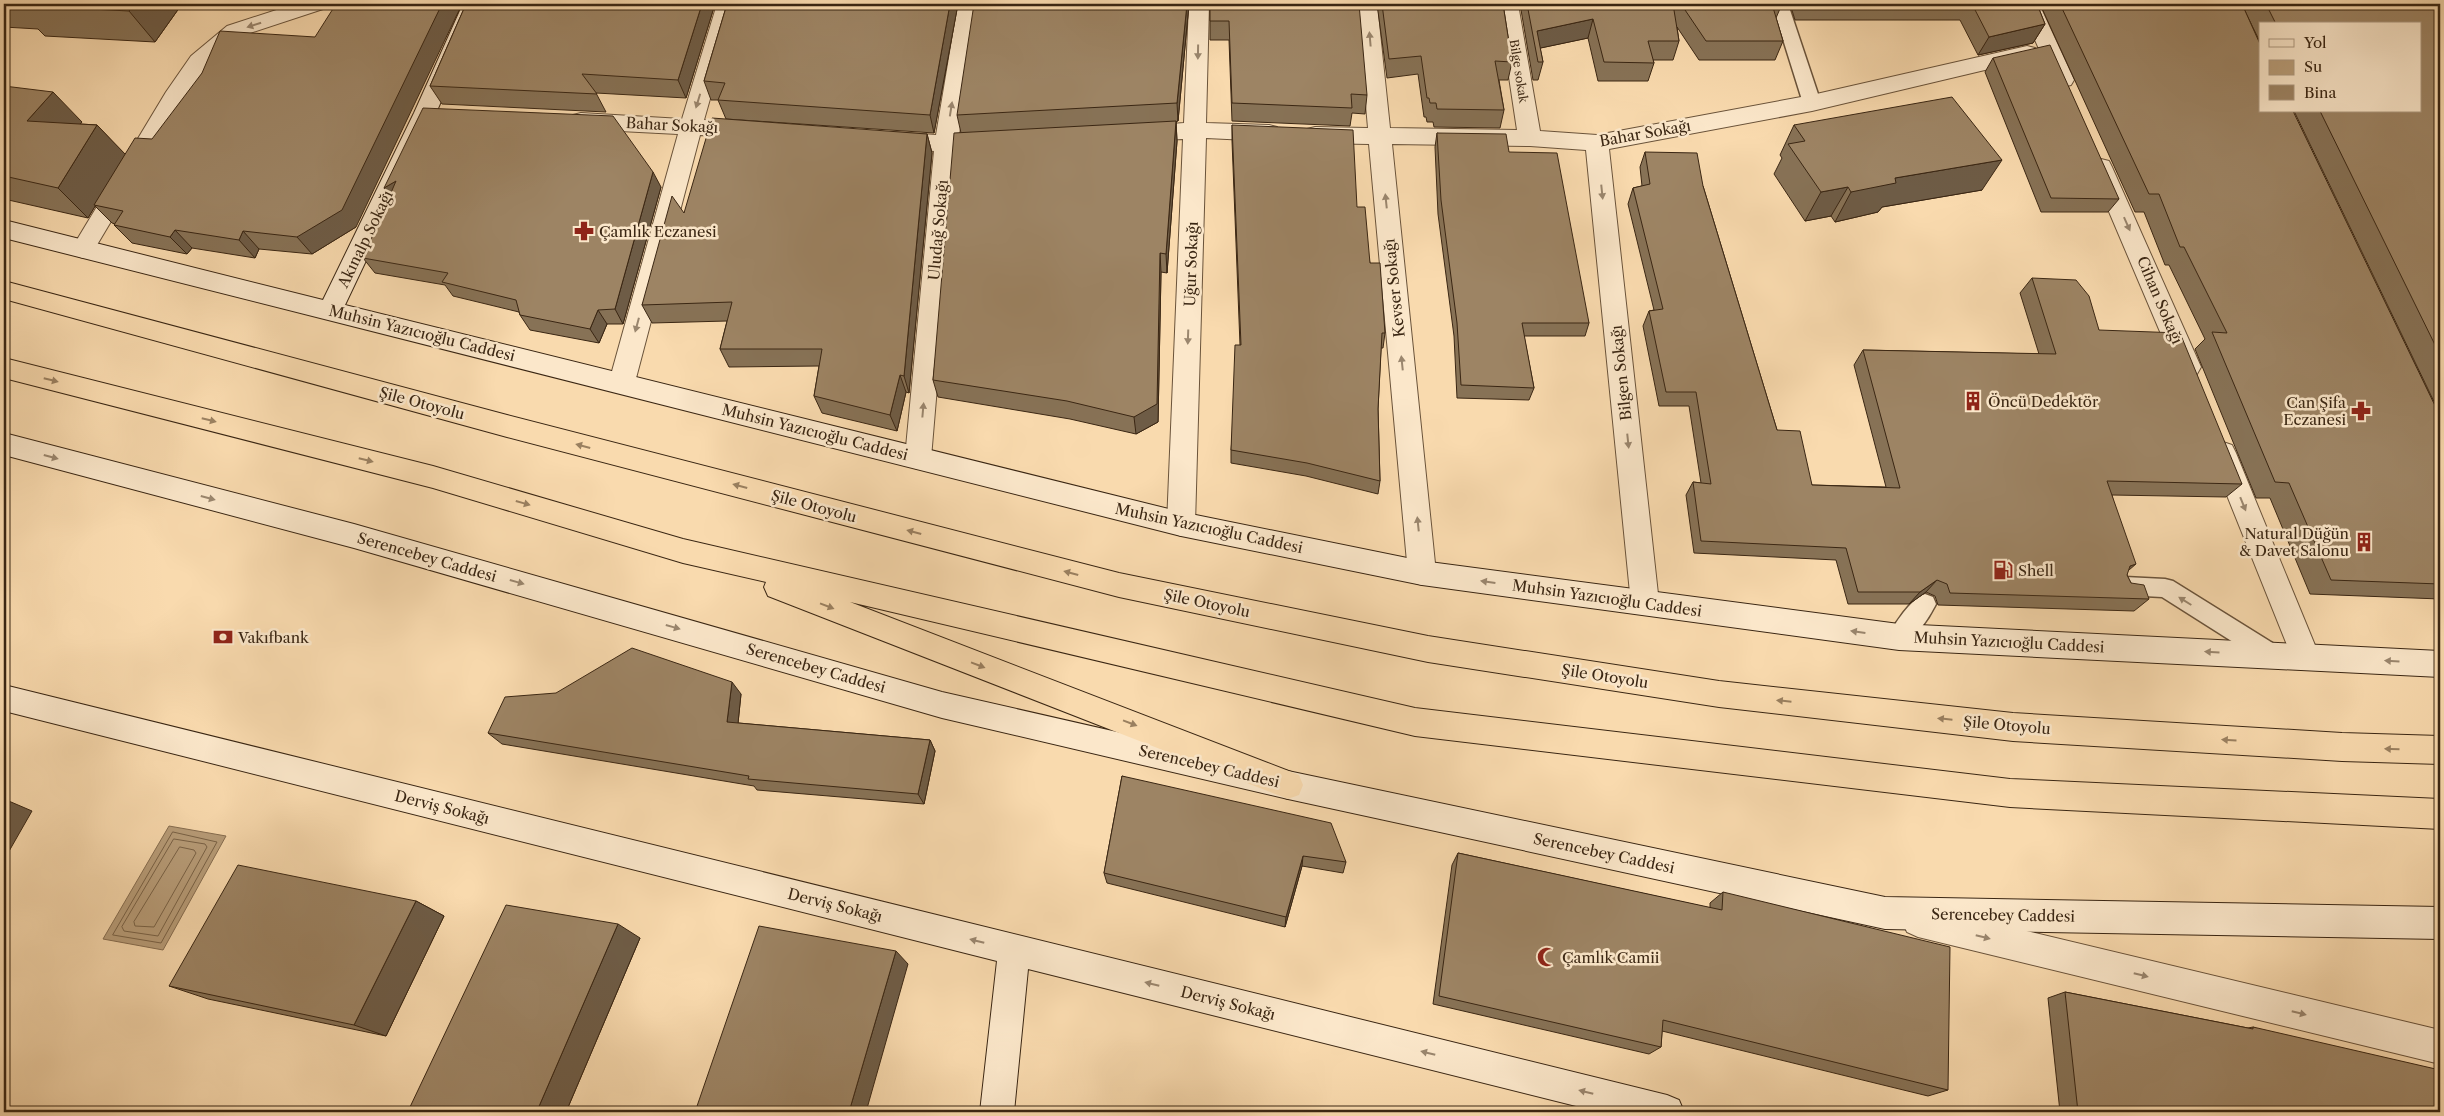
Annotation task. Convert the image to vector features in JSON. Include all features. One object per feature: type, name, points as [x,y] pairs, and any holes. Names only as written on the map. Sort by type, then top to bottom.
[{"type":"highway","name":"Şile Otoyolu","points":[[4,290],[508,426],[1118,585],[1428,649],[1719,694],[2013,727],[2342,747],[2440,750]]},
{"type":"highway","points":[[4,368],[433,477],[684,550],[1415,722],[2010,792],[2440,814]]},
{"type":"highway","points":[[684,550],[1288,785]]},
{"type":"street","points":[[83,249],[174,97],[200,61],[234,31],[316,4]]},
{"type":"street","name":"Akınalp Sokağı","points":[[330,311],[435,114],[473,4]]},
{"type":"street","points":[[622,382],[691,126],[727,4]]},
{"type":"street","name":"Uludağ Sokağı","points":[[918,458],[946,144],[968,4]]},
{"type":"street","name":"Uğur Sokağı","points":[[1181,524],[1199,4]]},
{"type":"street","name":"Kevser Sokağı","points":[[1367,4],[1422,573]]},
{"type":"street","name":"Bilge sokak","points":[[1508,4],[1530,138]]},
{"type":"street","points":[[2029,4],[2072,102]]},
{"type":"street","name":"Bahar Sokağı","points":[[1119,134],[1196,130],[1380,137],[1530,138],[1597,144],[1812,103],[2048,48]]},
{"type":"street","name":"Bahar Sokağı","points":[[563,120],[769,131]]},
{"type":"street","points":[[868,138],[946,144],[1014,140]]},
{"type":"street","name":"Bilgen Sokağı","points":[[1597,144],[1645,602]]},
{"type":"street","name":"Cihan Sokağı","points":[[2092,146],[2164,308],[2197,390]]},
{"type":"street","name":"Muhsin Yazıcıoğlu Caddesi","points":[[4,229],[622,382],[1181,524],[1422,573],[1899,637],[2270,654],[2440,664]]},
{"type":"street","points":[[2216,436],[2305,656]]},
{"type":"street","name":"Serencebey Caddesi","points":[[4,444],[354,536],[942,705],[1288,785],[1885,913],[2440,923]]},
{"type":"street","name":"Derviş Sokağı","points":[[4,698],[1667,1112]]},
{"type":"street","points":[[1885,913],[2440,1047]]},
{"type":"street","points":[[997,1112],[1014,950]]},
{"type":"lane","points":[[1780,4],[1812,103]]},
{"type":"lane","points":[[2125,586],[2165,588],[2270,654]]},
{"type":"lane","points":[[1899,637],[1925,604]]},
{"type":"water","points":[[169,826],[226,836],[163,950],[103,939]]},
{"type":"building","points":[[17,4],[134,4],[129,11]]},
{"type":"building","points":[[336,4],[442,4],[342,210],[297,237],[243,231],[239,240],[175,230],[170,237],[114,225],[123,211],[94,205],[135,138],[152,139],[202,73],[220,31],[315,37]]},
{"type":"building","points":[[466,4],[702,4],[678,80],[582,74],[597,94],[430,86]]},
{"type":"building","points":[[727,4],[950,4],[930,115],[718,100],[725,83],[704,81]]},
{"type":"building","points":[[974,4],[1187,4],[1177,103],[957,115]]},
{"type":"building","points":[[1210,4],[1359,4],[1367,95],[1351,94],[1352,108],[1232,103],[1229,21],[1210,21]]},
{"type":"building","points":[[1382,4],[1503,4],[1512,62],[1495,61],[1504,110],[1437,109],[1436,103],[1430,103],[1429,98],[1427,98],[1421,56],[1389,59]]},
{"type":"building","points":[[1527,4],[1673,4],[1679,41],[1648,41],[1654,63],[1604,62],[1593,19],[1537,31],[1543,62],[1538,62]]},
{"type":"building","points":[[1681,4],[1772,4],[1783,41],[1706,41]]},
{"type":"building","points":[[1972,4],[2037,4],[2045,24],[1989,37]]},
{"type":"building","points":[[2060,4],[2242,4],[2259,42],[2259,112],[2293,112],[2440,416],[2440,584],[2331,580],[2289,483],[2275,482],[2212,332],[2227,333],[2184,247],[2180,247],[2159,194],[2149,194]]},
{"type":"building","points":[[2266,4],[2414,4],[2415,6],[2435,7],[2437,9],[2440,5],[2440,13],[2436,12],[2436,37],[2440,44],[2440,355],[2320,112],[2422,112],[2422,22],[2275,22]]},
{"type":"building","points":[[2050,45],[2119,199],[2051,198],[1993,58]]},
{"type":"building","points":[[4,86],[53,92],[27,121],[97,125],[58,188],[4,176]]},
{"type":"building","points":[[1952,97],[2002,160],[1895,178],[1896,183],[1851,192],[1848,187],[1821,192],[1788,144],[1805,141],[1794,125]]},
{"type":"building","points":[[423,108],[613,116],[653,172],[615,309],[598,310],[590,329],[520,315],[516,300],[442,282],[448,273],[363,258],[396,181],[384,188]]},
{"type":"building","points":[[712,118],[927,134],[904,376],[900,375],[890,415],[814,396],[822,349],[720,349],[732,302],[642,305],[672,196],[684,213]]},
{"type":"building","points":[[1176,121],[1166,254],[1160,253],[1157,404],[1134,417],[1067,401],[933,380],[954,133]]},
{"type":"building","points":[[1232,125],[1353,130],[1357,207],[1365,207],[1370,263],[1380,263],[1385,333],[1382,333],[1378,409],[1380,481],[1307,463],[1231,450],[1235,345],[1241,345]]},
{"type":"building","points":[[1437,133],[1506,134],[1509,152],[1557,153],[1589,323],[1522,323],[1534,388],[1461,385],[1457,323],[1441,200]]},
{"type":"building","points":[[1645,152],[1697,153],[1703,186],[1777,430],[1800,431],[1812,485],[1900,488],[1863,350],[2056,354],[2032,278],[2076,280],[2089,296],[2099,330],[2180,333],[2242,484],[2107,481],[2136,564],[2130,566],[2127,575],[2131,583],[2144,585],[2149,599],[1950,593],[1947,584],[1937,580],[1920,592],[1858,592],[1846,548],[1701,541],[1693,482],[1711,484],[1696,392],[1666,392],[1649,311],[1663,309],[1633,188],[1650,184]]},
{"type":"building","points":[[632,648],[732,682],[727,722],[930,740],[918,794],[748,779],[749,776],[488,733],[505,697],[556,693]]},
{"type":"building","points":[[1122,776],[1331,823],[1346,862],[1303,856],[1286,917],[1104,873]]},
{"type":"building","points":[[1458,853],[1722,910],[1723,892],[1950,947],[1948,1090],[1663,1020],[1661,1047],[1439,996]]},
{"type":"building","points":[[238,865],[416,901],[354,1025],[169,986]]},
{"type":"building","points":[[506,905],[618,924],[537,1111],[410,1107]]},
{"type":"building","points":[[759,926],[896,951],[849,1112],[695,1112]]},
{"type":"building","points":[[2065,992],[2253,1029],[2253,1027],[2440,1070],[2440,1112],[2078,1112]]},
{"type":"place","name":"Çamlık Eczanesi","points":[[584,231]]},
{"type":"place","name":"Öncü Dedektör","points":[[1973,401]]},
{"type":"place","name":"Can Şifa Eczanesi","points":[[2361,411]]},
{"type":"place","name":"Natural Düğün & Davet Salonu","points":[[2364,542]]},
{"type":"place","name":"Shell","points":[[2003,570]]},
{"type":"place","name":"Vakıfbank","points":[[223,637]]},
{"type":"place","name":"Çamlık Camii","points":[[1547,957]]}]
